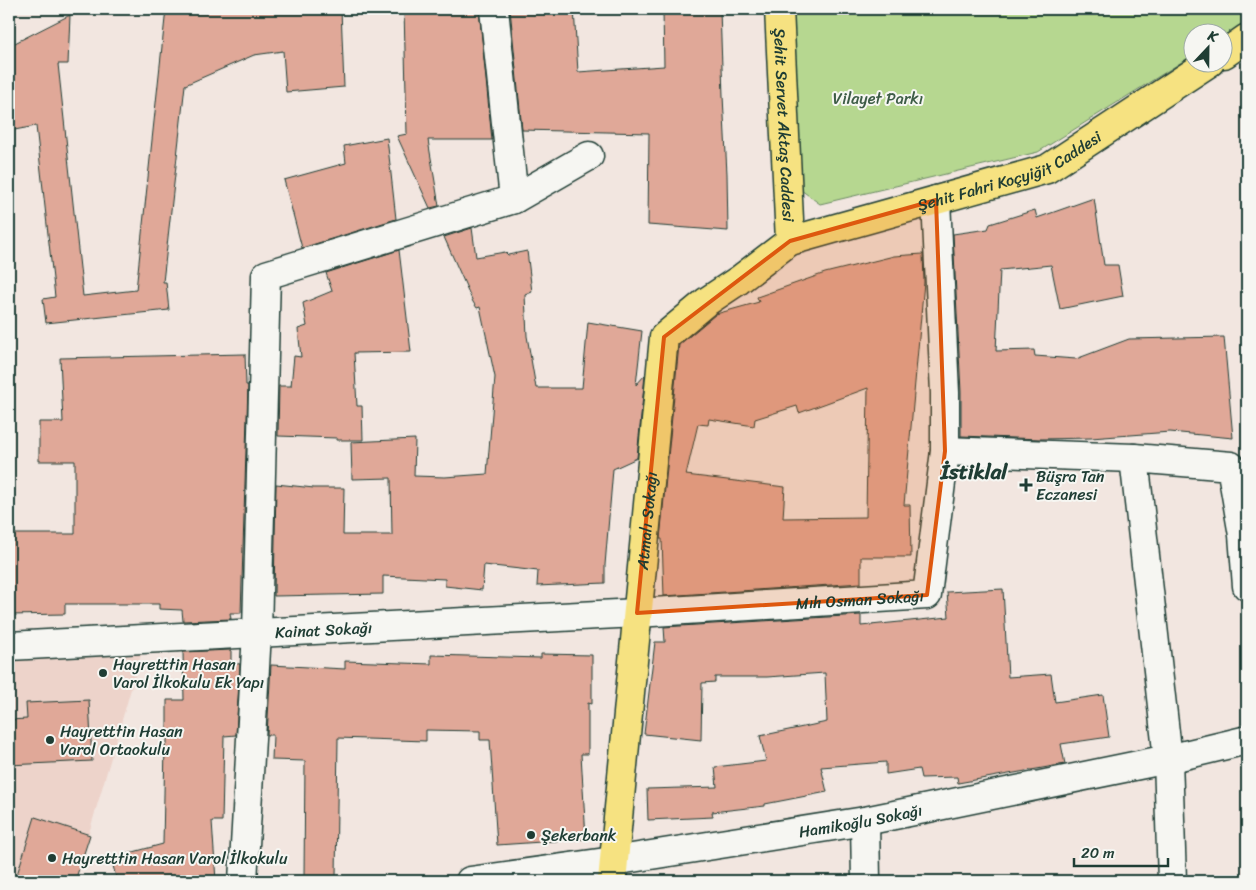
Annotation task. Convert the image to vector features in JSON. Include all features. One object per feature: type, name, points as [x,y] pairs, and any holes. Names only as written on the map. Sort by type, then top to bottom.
[{"type":"main road","name":"Şehit Servet Aktaş Caddesi","points":[[779,9],[790,242]]},
{"type":"main road","points":[[1234,47],[1247,38]]},
{"type":"main road","name":"Şehit Fahri Koçyiğit Caddesi","points":[[790,242],[1047,169],[1195,72]]},
{"type":"main road","name":"Atmalı Sokağı","points":[[613,871],[664,337],[706,302],[790,242]]},
{"type":"street","points":[[494,9],[514,199]]},
{"type":"street","points":[[243,881],[257,632],[266,275],[514,199],[589,156]]},
{"type":"street","name":"Mıh Osman Sokağı","points":[[637,613],[927,595],[945,451],[945,393],[936,200]]},
{"type":"street","points":[[945,451],[1134,458],[1230,466],[1243,535],[1247,586]]},
{"type":"street","points":[[1134,458],[1168,759],[1172,881]]},
{"type":"street","name":"Kainat Sokağı","points":[[9,646],[637,613]]},
{"type":"street","name":"Hamikoğlu Sokağı","points":[[470,881],[613,871],[1168,759],[1247,740]]},
{"type":"street","points":[[865,821],[866,881]]},
{"type":"highlighted area","points":[[936,200],[945,451],[927,595],[637,613],[664,337],[790,241]]},
{"type":"shaded area","name":"Hayretttin Hasan Varol İlkokulu","points":[[143,648],[75,881],[9,881],[9,656]]},
{"type":"green space","name":"Vilayet Parkı","points":[[783,9],[1247,9],[1247,21],[1234,29],[1234,22],[1184,22],[1184,61],[1038,152],[820,204],[801,190],[793,172]]},
{"type":"building","points":[[166,9],[341,9],[344,87],[286,92],[283,51],[254,55],[185,85],[163,282],[166,282],[169,310],[46,323],[43,299],[55,297],[36,126],[9,131],[9,46],[70,15],[68,64],[58,64],[83,296],[136,290]]},
{"type":"building","points":[[404,9],[479,9],[492,140],[428,140],[439,206],[430,208],[397,136],[407,134]]},
{"type":"building","points":[[510,9],[574,9],[578,72],[664,66],[663,11],[720,10],[728,231],[648,225],[649,133],[522,130]]},
{"type":"building","points":[[387,138],[396,219],[302,248],[284,180],[346,163],[344,146]]},
{"type":"building","points":[[1094,198],[1104,265],[1118,265],[1123,296],[1060,309],[1051,265],[1000,270],[996,351],[1034,350],[1035,356],[1076,359],[1129,339],[1224,337],[1233,438],[1170,432],[1091,438],[1041,439],[961,436],[961,392],[953,234],[988,229],[990,224],[1035,210],[1037,218]]},
{"type":"building","points":[[472,228],[476,257],[505,252],[508,255],[527,251],[532,292],[525,295],[527,336],[536,388],[582,388],[588,322],[642,331],[636,385],[645,375],[637,458],[613,469],[605,583],[537,586],[538,571],[484,565],[482,590],[445,586],[445,579],[383,576],[383,594],[274,596],[276,484],[314,488],[344,488],[343,535],[392,535],[391,478],[352,479],[351,442],[415,439],[414,476],[445,477],[487,474],[495,377],[480,307],[477,308],[473,302],[444,237]]},
{"type":"building","points":[[399,250],[411,352],[354,353],[357,406],[362,406],[363,440],[278,436],[279,386],[291,386],[294,356],[301,357],[298,329],[307,326],[303,303],[332,291],[326,273]]},
{"type":"building","points":[[923,254],[924,282],[904,505],[910,505],[911,557],[861,557],[861,583],[664,596],[662,539],[660,539],[679,345],[716,314],[759,302],[757,297],[825,273],[894,256]],"holes":[[[868,388],[866,517],[783,518],[785,487],[686,475],[698,424],[708,425],[709,419],[754,426],[755,419],[797,406],[799,413]]]},
{"type":"building","points":[[245,354],[246,385],[248,385],[241,613],[230,613],[231,619],[183,621],[182,610],[159,609],[159,604],[65,604],[65,614],[9,615],[9,534],[75,534],[75,461],[39,461],[39,422],[63,422],[60,358]]},
{"type":"building","points":[[1003,589],[1008,677],[1051,674],[1055,702],[1103,695],[1109,737],[1061,744],[1065,764],[958,783],[957,777],[921,778],[919,769],[886,774],[886,762],[821,767],[827,792],[765,804],[765,806],[712,812],[713,817],[648,820],[647,789],[717,787],[715,767],[766,761],[760,736],[827,722],[825,673],[767,677],[715,677],[715,682],[702,683],[701,740],[644,734],[655,642],[665,642],[664,627],[861,615],[861,626],[949,617],[947,592]]},
{"type":"building","points":[[231,650],[231,663],[240,664],[236,735],[224,736],[222,821],[212,821],[216,881],[117,881],[111,858],[163,844],[167,700],[184,700],[183,652]]},
{"type":"building","points":[[541,654],[592,655],[592,704],[588,703],[588,754],[581,754],[586,839],[497,845],[490,740],[480,740],[480,731],[426,730],[426,741],[338,738],[336,877],[304,877],[305,761],[272,760],[273,735],[267,735],[271,665],[345,669],[345,661],[431,664],[431,655],[541,658]]},
{"type":"building","name":"Hayretttin Hasan Varol Ortaokulu","points":[[89,700],[92,761],[9,765],[9,720],[27,719],[26,703]]},
{"type":"building","name":"Hayretttin Hasan Varol İlkokulu","points":[[35,817],[90,835],[75,881],[15,881]]},
{"type":"place","name":"Büşra Tan Eczanesi","points":[[1026,485]]},
{"type":"place","name":"Hayretttin Hasan Varol İlkokulu Ek Yapı","points":[[103,673]]},
{"type":"place","name":"Hayretttin Hasan Varol Ortaokulu","points":[[50,740]]},
{"type":"place","name":"Şekerbank","points":[[531,835]]},
{"type":"place","name":"Hayretttin Hasan Varol İlkokulu","points":[[52,858]]},
{"type":"district","name":"İstiklal","points":[[974,472]]}]
